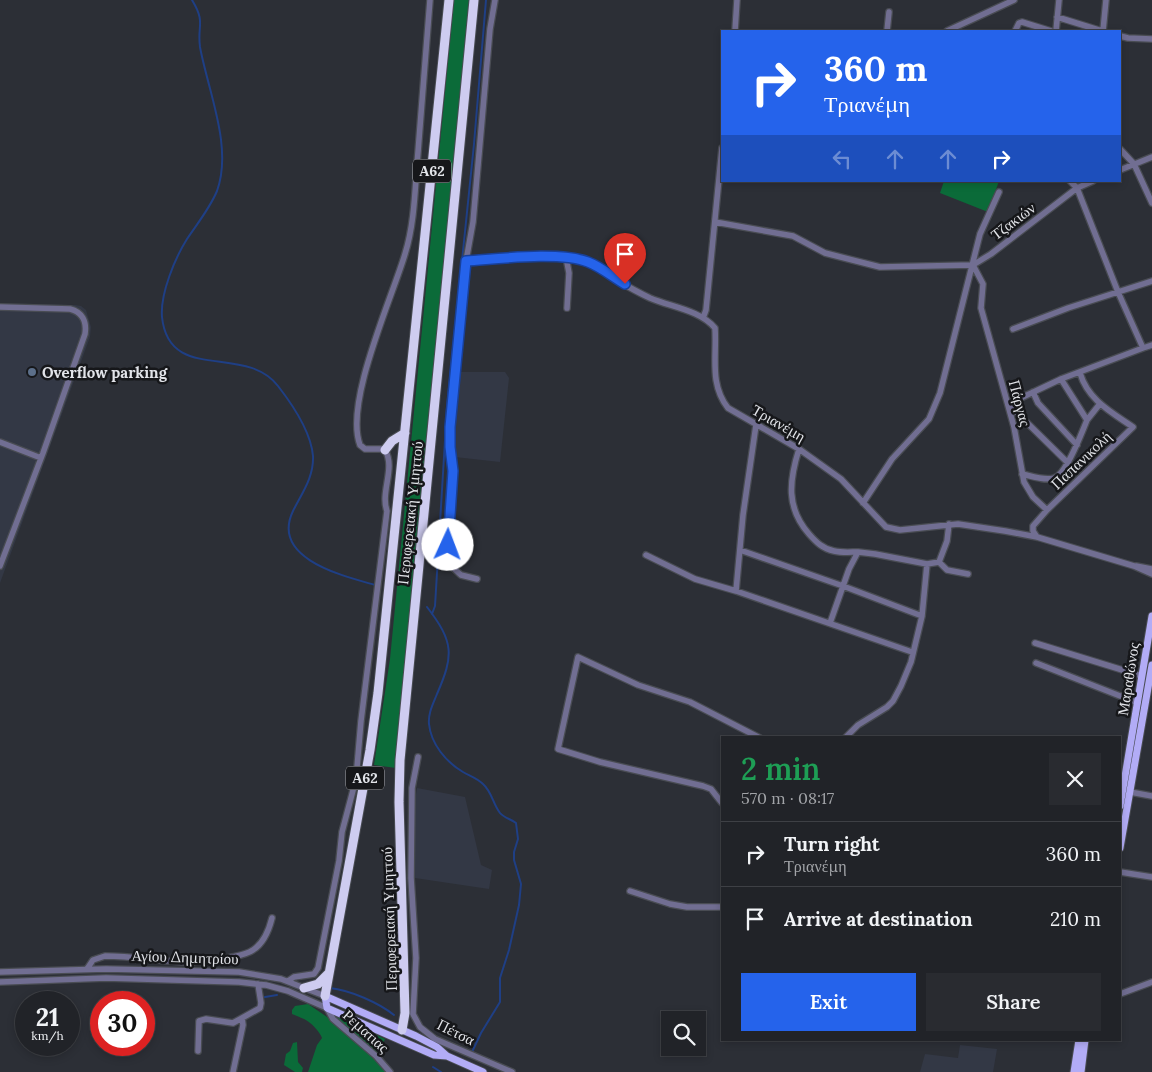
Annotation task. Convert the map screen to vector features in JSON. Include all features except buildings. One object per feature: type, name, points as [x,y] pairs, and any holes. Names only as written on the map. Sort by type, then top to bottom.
[{"type":"highway","name":"Περιφερειακή Υμηττού","points":[[325,996],[375,722],[449,0]]},
{"type":"highway","name":"Περιφερειακή Υμηττού","points":[[402,1030],[405,1013],[399,802],[400,760],[474,0]]},
{"type":"highway","points":[[385,450],[392,441],[405,433]]},
{"type":"highway","points":[[304,988],[322,982],[329,971]]},
{"type":"main road","name":"Μαραθώνος","points":[[1121,800],[1152,616]]},
{"type":"main road","name":"Μαραθώνος","points":[[1121,842],[1152,665]]},
{"type":"main road","points":[[325,996],[327,1008]]},
{"type":"main road","name":"Αγίου Δημητρίου","points":[[325,996],[363,1012]]},
{"type":"main road","name":"Πέτσα","points":[[327,1008],[434,1055],[447,1056]]},
{"type":"main road","name":"Πέτσα","points":[[363,1012],[437,1047],[447,1056],[484,1072]]},
{"type":"main road","points":[[398,1040],[402,1030]]},
{"type":"main road","points":[[1074,1072],[1079,1041]]},
{"type":"main road","points":[[1081,1072],[1086,1041]]},
{"type":"street","points":[[288,981],[298,976],[314,974],[318,968],[339,861],[342,832],[356,779],[360,721],[387,512],[385,504],[389,461],[385,450],[365,450],[360,445],[358,409],[368,364],[407,245],[415,190],[430,0]]},
{"type":"street","points":[[477,579],[461,575],[454,570],[450,565],[448,556],[453,471],[450,427],[466,261],[473,222],[490,30],[495,0]]},
{"type":"street","points":[[735,30],[737,0]]},
{"type":"street","points":[[949,30],[1014,0]]},
{"type":"street","points":[[1056,30],[1059,0]]},
{"type":"street","points":[[1103,30],[1106,0]]},
{"type":"street","points":[[887,30],[889,12]]},
{"type":"street","points":[[1057,17],[1100,30]]},
{"type":"street","points":[[1015,30],[1018,23],[1022,22],[1048,30]]},
{"type":"street","points":[[1121,36],[1152,39]]},
{"type":"street","points":[[1121,150],[1134,164],[1152,203]]},
{"type":"street","points":[[1121,170],[1152,156]]},
{"type":"street","points":[[466,261],[524,257],[566,257],[588,262],[650,298],[703,318],[706,310],[721,157]]},
{"type":"street","points":[[1071,182],[1077,188],[1118,292],[1143,348]]},
{"type":"street","name":"Τζακιών","points":[[973,265],[991,254],[1077,188],[1091,182]]},
{"type":"street","points":[[863,502],[892,459],[928,419],[934,409],[940,393],[980,234],[999,192]]},
{"type":"street","points":[[714,222],[793,236],[825,253],[880,267],[973,265]]},
{"type":"street","points":[[566,257],[569,273],[567,308]]},
{"type":"street","name":"Πάργας","points":[[973,265],[983,284],[981,308],[1014,427],[1022,474],[1028,491],[1046,510]]},
{"type":"street","points":[[1013,330],[1068,308],[1152,281]]},
{"type":"street","points":[[0,307],[70,308],[79,312],[85,321],[85,334],[0,566]]},
{"type":"street","name":"Τριανέμη","points":[[703,318],[715,328],[715,364],[720,398],[728,408],[799,449],[842,478],[886,527],[900,530],[958,524],[1005,531],[1037,537],[1134,566],[1152,574]]},
{"type":"street","points":[[1067,462],[1008,404],[1061,380],[1152,345]]},
{"type":"street","points":[[1022,474],[1053,478],[1060,475],[1077,445],[1087,420],[1099,404],[1085,386],[1080,373]]},
{"type":"street","points":[[1061,380],[1087,420]]},
{"type":"street","points":[[1033,392],[1038,403],[1077,445]]},
{"type":"street","name":"Παπανικολή","points":[[1046,510],[1133,427],[1099,404]]},
{"type":"street","points":[[736,591],[743,515],[756,425]]},
{"type":"street","points":[[0,442],[41,458]]},
{"type":"street","points":[[799,449],[795,461],[792,500],[794,510],[801,525],[820,546],[834,551],[875,554],[927,564],[939,562]]},
{"type":"street","points":[[1037,537],[1033,531],[1033,526],[1046,510]]},
{"type":"street","points":[[387,512],[397,519]]},
{"type":"street","points":[[939,562],[947,541],[949,524]]},
{"type":"street","points":[[740,550],[922,616]]},
{"type":"street","points":[[830,623],[858,552]]},
{"type":"street","points":[[646,555],[695,579],[736,591],[912,652]]},
{"type":"street","points":[[939,562],[947,570],[968,574]]},
{"type":"street","points":[[847,736],[858,725],[880,712],[893,701],[907,673],[922,616],[927,564]]},
{"type":"street","name":"Τριανέμη","points":[[1134,566],[1152,568]]},
{"type":"street","points":[[1035,643],[1142,676]]},
{"type":"street","points":[[721,802],[711,789],[703,786],[600,762],[558,749],[578,657],[638,685],[690,702],[756,736]]},
{"type":"street","points":[[1036,663],[1138,703]]},
{"type":"street","name":"Πέτσα","points":[[418,757],[412,788],[411,878],[416,958],[414,1014],[420,1027],[426,1033],[509,1071]]},
{"type":"street","points":[[1130,792],[1152,796]]},
{"type":"street","points":[[1121,872],[1152,877]]},
{"type":"street","points":[[630,891],[670,904],[687,907],[721,907]]},
{"type":"street","points":[[87,969],[94,960],[105,956],[193,963],[239,956],[248,953],[258,946],[267,934],[272,918]]},
{"type":"street","name":"Αγίου Δημητρίου","points":[[0,972],[87,969],[239,972],[288,981],[325,996]]},
{"type":"street","name":"Αγίου Δημητρίου","points":[[0,982],[106,978],[239,982],[288,991],[327,1008]]},
{"type":"street","points":[[1121,994],[1152,982]]},
{"type":"street","points":[[198,1051],[198,1024],[201,1020],[206,1019],[230,1023],[261,1006],[258,984]]},
{"type":"street","name":"Ρεματιας","points":[[327,1008],[333,1018],[376,1056],[390,1072]]},
{"type":"street","points":[[233,1072],[243,1025],[242,1018]]},
{"type":"shaded area","points":[[0,304],[81,306],[86,310],[91,327],[90,337],[0,583]]},
{"type":"shaded area","points":[[458,372],[505,372],[509,378],[500,462],[455,457],[452,442]]},
{"type":"shaded area","points":[[417,788],[465,797],[481,865],[492,870],[489,889],[415,878],[414,806]]},
{"type":"shaded area","points":[[960,1045],[997,1049],[993,1072],[920,1072],[925,1054],[958,1058]]},
{"type":"green space","points":[[454,0],[470,0],[422,482],[396,768],[374,765],[390,659]]},
{"type":"green space","points":[[944,182],[999,182],[988,212],[940,193]]},
{"type":"green space","points":[[308,1004],[330,1019],[386,1072],[308,1072],[317,1045],[322,1038],[307,1020],[292,1014],[292,1010],[295,1006]]},
{"type":"green space","points":[[335,1016],[385,1039],[378,1055],[344,1026]]},
{"type":"green space","points":[[297,1042],[298,1062],[303,1068],[302,1072],[295,1072],[284,1065],[286,1054],[290,1051],[293,1043]]},
{"type":"waterway","points":[[192,0],[199,14],[200,47],[218,119],[222,156],[221,174],[214,197],[182,247],[169,276],[162,308],[162,317],[168,337],[178,350],[193,357],[247,366],[264,373],[278,386],[305,428],[313,456],[312,471],[293,511],[289,528],[292,542],[301,553],[314,563],[375,585]]},
{"type":"waterway","points":[[432,614],[435,606],[447,407],[474,144],[486,0]]},
{"type":"waterway","points":[[427,607],[442,630],[447,640],[448,649],[448,659],[443,680],[429,716],[430,731],[433,739],[445,758],[486,787],[500,813],[516,823],[518,839],[514,860],[521,884],[519,905],[509,950],[500,978],[500,1002],[472,1052]]},
{"type":"waterway","points":[[330,988],[346,991],[364,998],[394,1015]]},
{"type":"waterway","points":[[265,997],[277,995]]},
{"type":"waterway","points":[[433,1067],[441,1072]]},
{"type":"place","name":"Overflow parking","points":[[32,372]]},
{"type":"route","points":[[448,545],[453,471],[450,427],[466,261],[524,257],[566,257],[597,266],[625,284]]}]
